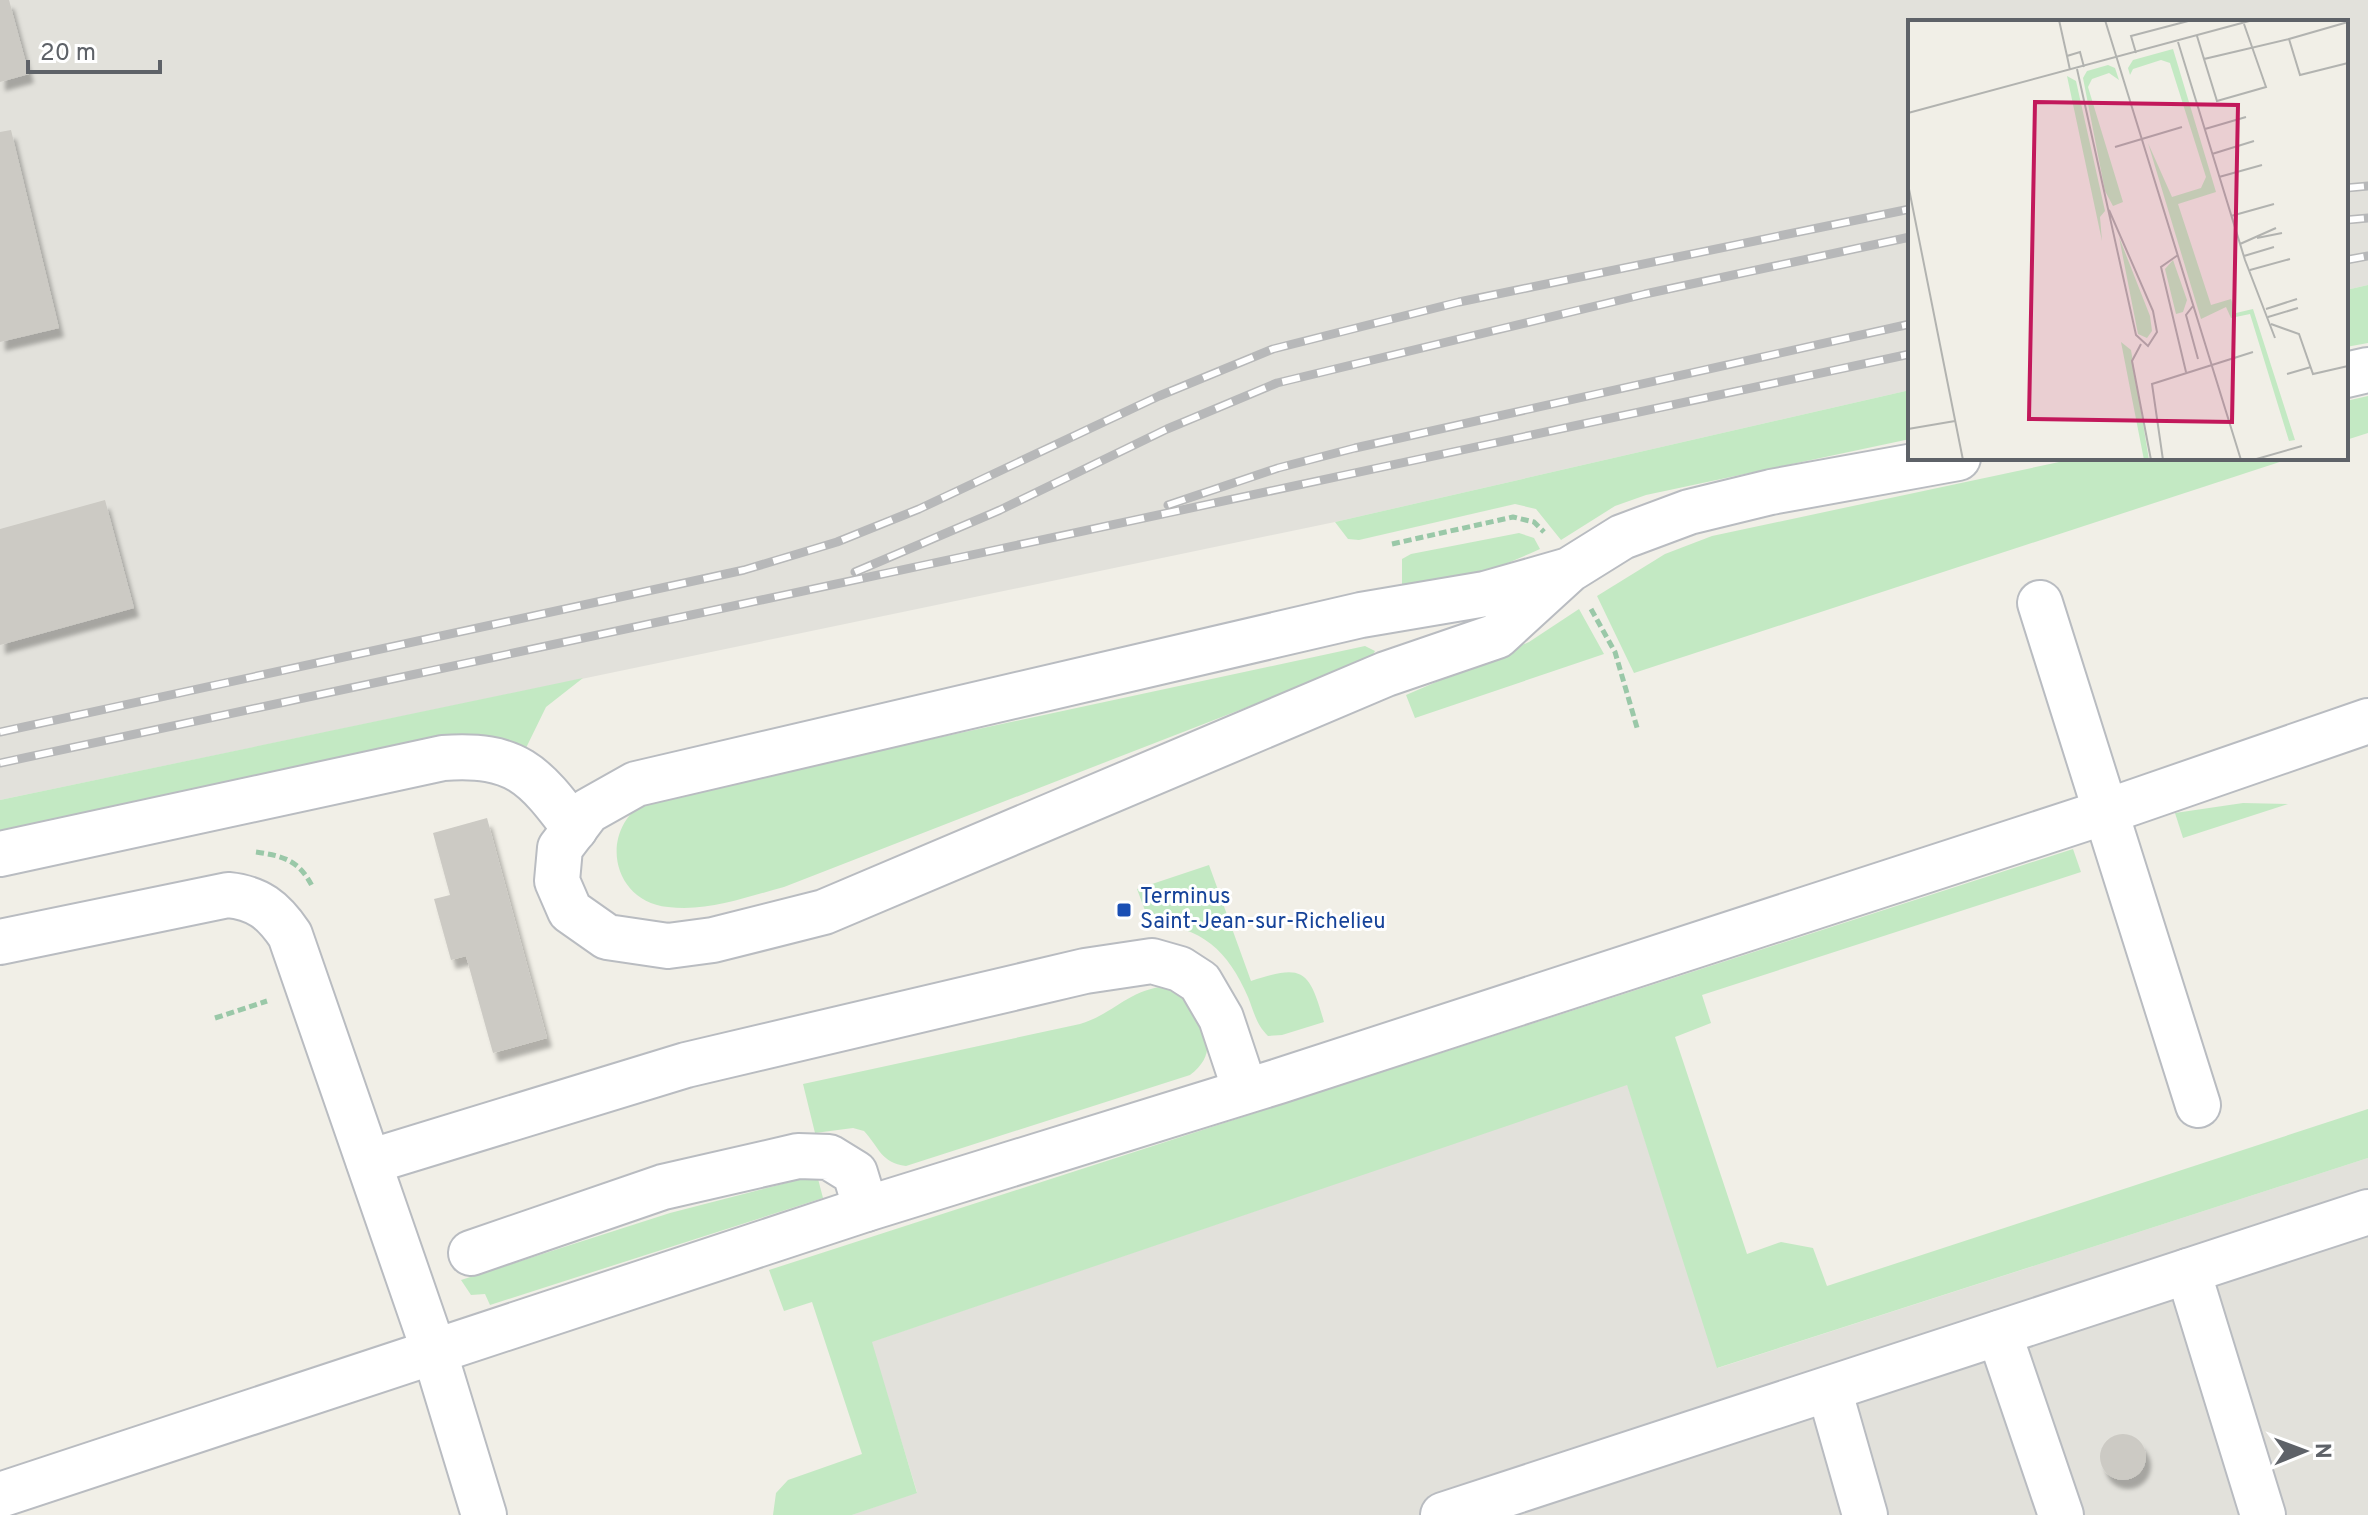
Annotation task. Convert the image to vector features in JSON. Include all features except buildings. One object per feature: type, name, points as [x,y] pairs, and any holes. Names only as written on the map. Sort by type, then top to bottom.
[{"type":"lane","points":[[2348,375],[2368,370]]},
{"type":"lane","points":[[1569,570],[1485,594],[1346,619],[636,784],[588,811],[560,848],[557,881],[570,911],[607,937],[668,946],[713,940],[824,912],[1386,674],[1497,636],[1569,570],[1622,537],[1689,512],[1771,492],[1947,460]]},
{"type":"lane","points":[[2040,603],[2198,1105]]},
{"type":"lane","points":[[0,1495],[435,1354],[866,1209],[2105,812],[2368,721]]},
{"type":"lane","points":[[0,854],[443,758],[476,756],[511,765],[540,782],[575,829]]},
{"type":"lane","points":[[0,942],[228,895],[251,897],[275,913],[290,935],[309,988],[435,1354],[484,1515]]},
{"type":"lane","points":[[369,1162],[686,1065],[1138,962],[1152,961],[1180,969],[1200,982],[1221,1018],[1245,1090]]},
{"type":"lane","points":[[471,1253],[663,1187],[798,1156],[829,1157],[855,1173],[866,1209]]},
{"type":"lane","points":[[1443,1515],[1544,1499],[1829,1389],[2368,1212]]},
{"type":"lane","points":[[2188,1271],[2263,1515]]},
{"type":"lane","points":[[1999,1333],[2061,1515]]},
{"type":"lane","points":[[1829,1389],[1865,1515]]},
{"type":"path","points":[[215,1018],[309,988]]},
{"type":"shaded area","points":[[0,0],[2368,0],[2368,285],[2348,290],[2348,20],[1908,20],[1908,390],[1335,522],[0,800]]},
{"type":"shaded area","points":[[1627,1084],[1718,1368],[2368,1158],[2368,1515],[852,1515],[917,1492],[871,1342]]},
{"type":"green space","points":[[2368,285],[2368,343],[2348,347],[2348,290]]},
{"type":"green space","points":[[1908,390],[1908,439],[1646,495],[1615,506],[1561,540],[1536,509],[1515,504],[1359,540],[1348,539],[1335,522]]},
{"type":"green space","points":[[2368,396],[2368,433],[2348,439],[2348,401]]},
{"type":"green space","points":[[2069,460],[2286,460],[1634,673],[1597,596],[1665,554],[1712,536]]},
{"type":"green space","points":[[1519,533],[1534,538],[1540,549],[1474,575],[1402,584],[1402,559],[1411,554]]},
{"type":"green space","points":[[1579,609],[1604,654],[1415,718],[1406,695],[1529,642]]},
{"type":"green space","points":[[1365,646],[1375,651],[1371,659],[784,887],[712,906],[668,907],[648,902],[633,892],[623,878],[618,862],[617,845],[622,828],[632,812],[648,800]]},
{"type":"green space","points":[[583,678],[546,707],[525,750],[505,740],[469,738],[0,840],[0,800]]},
{"type":"green space","points":[[2243,803],[2288,804],[2183,838],[2175,813]]},
{"type":"green space","points":[[2073,849],[2081,872],[1702,995],[1711,1023],[1675,1037],[1747,1254],[1781,1242],[1813,1248],[1827,1286],[2368,1109],[2368,1158],[1717,1368],[1627,1085],[872,1342],[917,1493],[852,1515],[773,1515],[776,1493],[788,1480],[862,1454],[812,1302],[784,1311],[769,1270]]},
{"type":"green space","points":[[1209,865],[1251,981],[1282,973],[1301,975],[1314,991],[1324,1022],[1282,1035],[1268,1036],[1258,1022],[1232,966],[1222,954],[1199,936],[1150,924],[1137,889]]},
{"type":"green space","points":[[1167,986],[1183,991],[1206,1034],[1206,1055],[1190,1075],[906,1166],[886,1158],[864,1131],[853,1128],[815,1133],[803,1084],[1080,1024],[1141,992]]},
{"type":"green space","points":[[817,1175],[823,1198],[490,1305],[485,1294],[471,1295],[461,1280],[670,1213]]},
{"type":"railway","points":[[2348,188],[2368,186]]},
{"type":"railway","points":[[0,732],[744,570],[837,542],[919,509],[1159,396],[1273,349],[1459,302],[1908,209]]},
{"type":"railway","points":[[2348,220],[2368,218]]},
{"type":"railway","points":[[855,572],[1000,510],[1167,429],[1277,383],[1645,294],[1908,237]]},
{"type":"railway","points":[[2348,260],[2368,256]]},
{"type":"railway","points":[[1168,505],[1278,468],[1355,448],[1908,324]]},
{"type":"railway","points":[[0,763],[1908,354]]},
{"type":"place","name":"Terminus Saint-Jean-sur-Richelieu","points":[[1124,910]]}]
